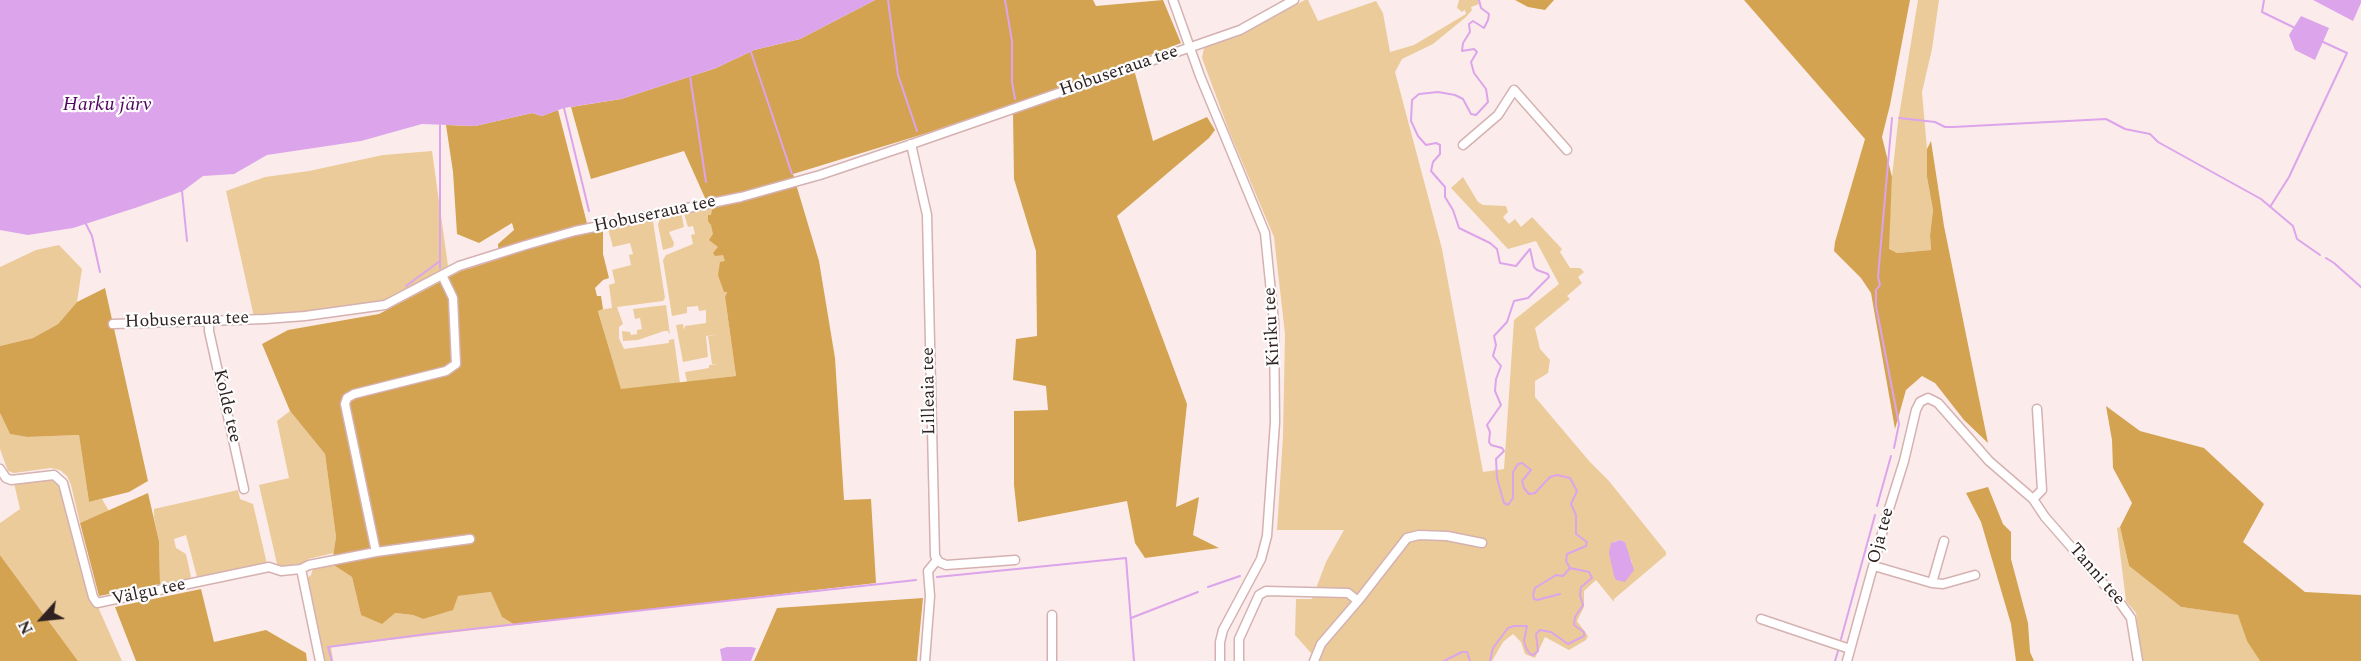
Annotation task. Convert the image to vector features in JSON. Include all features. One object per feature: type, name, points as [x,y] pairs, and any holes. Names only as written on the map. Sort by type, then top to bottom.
[{"type":"street","name":"Kiriku tee","points":[[1173,0],[1264,233],[1276,341],[1274,445],[1268,536],[1262,559],[1223,630],[1220,642],[1220,661]]},
{"type":"street","name":"Hobuseraua tee","points":[[113,324],[170,320],[209,322],[305,316],[385,305],[459,266],[546,239],[741,197],[819,175],[1240,30],[1294,0]]},
{"type":"street","points":[[1463,145],[1498,116],[1515,90],[1567,150]]},
{"type":"street","name":"Lilleaia tee","points":[[911,144],[927,215],[933,534],[937,560]]},
{"type":"street","points":[[376,552],[345,404],[347,398],[354,394],[446,371],[456,364],[453,298],[442,275]]},
{"type":"street","name":"Kolde tee","points":[[209,322],[209,331],[244,489]]},
{"type":"street","name":"Tanni tee","points":[[1916,410],[1920,402],[1928,398],[1938,403],[1989,460],[2033,499],[2045,517],[2131,618],[2138,661]]},
{"type":"street","points":[[2033,499],[2042,490],[2037,409]]},
{"type":"street","name":"Oja tee","points":[[1847,661],[1916,410]]},
{"type":"street","name":"Välgu tee","points":[[0,469],[6,478],[11,480],[54,475],[63,483],[93,597],[97,603],[269,567],[281,571],[301,569]]},
{"type":"street","points":[[1314,661],[1321,644],[1358,602],[1407,538],[1419,535],[1447,536],[1482,543]]},
{"type":"street","points":[[320,661],[301,569],[376,552],[470,539]]},
{"type":"street","points":[[1932,583],[1944,541]]},
{"type":"street","points":[[925,661],[930,596],[928,571],[937,560],[946,564],[1015,560]]},
{"type":"street","points":[[1874,566],[1932,583],[1943,584],[1975,575]]},
{"type":"street","points":[[1239,661],[1239,639],[1259,595],[1266,591],[1347,593],[1358,602]]},
{"type":"street","points":[[1052,615],[1052,661]]},
{"type":"street","points":[[1761,619],[1850,650]]},
{"type":"shaded area","points":[[875,0],[1093,0],[1096,6],[1163,0],[1181,43],[1132,62],[1153,141],[1207,117],[1215,130],[1209,138],[1117,216],[1187,404],[1176,507],[1199,497],[1193,535],[1219,548],[1145,558],[1135,543],[1127,501],[1018,522],[1014,485],[1014,411],[1048,410],[1046,386],[1013,380],[1016,339],[1037,336],[1036,251],[1014,179],[1013,114],[1009,105],[793,174],[819,261],[835,358],[844,500],[871,499],[876,583],[515,625],[502,617],[491,592],[458,596],[453,610],[423,619],[413,615],[395,613],[382,624],[361,615],[352,577],[332,564],[336,537],[325,454],[290,411],[262,344],[288,330],[379,314],[461,271],[499,259],[498,244],[514,230],[512,223],[479,243],[457,234],[453,172],[446,125],[475,126],[532,113],[542,116],[558,110],[589,231],[603,229],[603,254],[609,278],[603,280],[595,288],[597,296],[601,296],[603,309],[598,311],[621,389],[736,376],[725,297],[727,292],[724,292],[718,275],[720,262],[725,261],[723,255],[715,256],[713,253],[718,247],[709,240],[713,234],[708,215],[711,215],[712,210],[721,204],[705,198],[684,151],[591,179],[571,107],[621,99],[716,68],[754,50],[800,39]]},
{"type":"shaded area","points":[[1305,0],[1308,0],[1318,21],[1376,1],[1383,13],[1390,52],[1414,45],[1466,14],[1465,10],[1462,12],[1457,8],[1459,0],[1478,0],[1479,4],[1471,7],[1472,10],[1466,17],[1433,44],[1402,59],[1395,72],[1442,249],[1483,472],[1504,469],[1514,320],[1559,284],[1536,241],[1508,249],[1451,188],[1463,177],[1478,202],[1483,205],[1506,206],[1508,212],[1503,217],[1509,224],[1515,219],[1521,227],[1532,217],[1562,249],[1560,252],[1570,268],[1580,268],[1584,272],[1578,277],[1582,283],[1567,296],[1570,299],[1535,328],[1540,349],[1550,360],[1548,373],[1535,381],[1535,397],[1609,481],[1666,552],[1666,555],[1614,599],[1614,602],[1596,580],[1584,591],[1584,607],[1577,621],[1588,636],[1586,640],[1569,650],[1545,637],[1535,658],[1525,654],[1521,642],[1513,634],[1503,642],[1492,661],[1318,661],[1295,635],[1296,599],[1312,599],[1326,562],[1344,530],[1277,530],[1283,436],[1285,334],[1274,237],[1229,131],[1202,58],[1204,48],[1247,31]],"holes":[[[1620,540],[1625,542],[1632,562],[1619,581],[1614,576],[1613,542]]]},
{"type":"shaded area","points":[[1515,0],[1554,0],[1545,10],[1528,7]]},
{"type":"shaded area","points":[[1744,0],[1910,0],[1882,137],[1892,177],[1889,249],[1897,253],[1931,250],[1933,210],[1927,177],[1927,149],[1931,141],[1944,226],[1988,443],[1964,420],[1935,383],[1922,376],[1906,390],[1895,429],[1871,293],[1861,278],[1834,251],[1865,139]]},
{"type":"shaded area","points":[[1918,0],[1939,0],[1932,49],[1922,92],[1927,177],[1933,210],[1931,250],[1897,253],[1888,250],[1892,177],[1898,122]]},
{"type":"shaded area","points":[[432,151],[448,266],[384,302],[254,317],[226,191],[265,177],[309,171],[383,155]]},
{"type":"shaded area","points":[[721,204],[736,233],[736,266],[725,297],[736,376],[687,382],[685,372],[718,364],[712,364],[708,336],[722,334],[706,336],[708,357],[683,362],[676,325],[683,324],[684,330],[685,326],[706,323],[706,310],[699,311],[698,306],[687,307],[687,313],[672,316],[663,260],[666,255],[693,244],[691,235],[695,234],[693,226],[688,227],[684,214]]},
{"type":"shaded area","points":[[681,212],[684,227],[669,232],[674,243],[673,247],[663,250],[658,225],[660,217]]},
{"type":"shaded area","points":[[650,218],[653,221],[665,298],[663,301],[617,307],[623,324],[619,327],[619,338],[624,349],[669,343],[669,340],[674,339],[680,383],[621,390],[598,310],[612,308],[609,285],[615,283],[612,270],[631,265],[629,255],[633,254],[630,243],[613,247],[608,229]]},
{"type":"shaded area","points":[[59,245],[82,269],[77,302],[58,324],[33,338],[0,346],[0,267],[36,250]]},
{"type":"shaded area","points":[[105,288],[148,481],[129,492],[89,502],[79,435],[27,437],[10,434],[0,413],[0,346],[33,338],[58,324],[77,302]]},
{"type":"shaded area","points":[[666,305],[670,335],[668,331],[664,331],[638,340],[623,341],[622,331],[630,332],[631,335],[637,334],[637,330],[642,329],[640,318],[635,319],[633,309]]},
{"type":"shaded area","points":[[2106,406],[2140,431],[2204,448],[2264,504],[2243,542],[2305,592],[2361,595],[2361,661],[2260,661],[2247,641],[2238,615],[2181,607],[2129,566],[2120,527],[2132,503],[2113,468],[2112,440]]},
{"type":"shaded area","points":[[290,411],[325,454],[336,537],[334,553],[308,559],[306,563],[281,568],[277,564],[259,485],[289,478],[277,421]]},
{"type":"shaded area","points":[[0,413],[10,434],[27,437],[79,435],[89,502],[102,499],[109,511],[80,523],[71,485],[67,476],[60,470],[51,468],[14,473],[8,471],[0,449]]},
{"type":"shaded area","points":[[53,479],[59,482],[62,488],[89,599],[92,605],[98,607],[122,661],[78,661],[0,555],[0,523],[20,509],[14,483]]},
{"type":"shaded area","points":[[1988,487],[2003,524],[2011,532],[2011,559],[2028,623],[2030,652],[2034,661],[2016,661],[2011,624],[1981,522],[1966,493]]},
{"type":"shaded area","points":[[238,490],[240,499],[253,504],[267,564],[197,577],[186,535],[174,539],[176,548],[186,554],[191,577],[188,580],[110,598],[109,594],[160,584],[159,541],[154,509]]},
{"type":"shaded area","points":[[148,493],[159,541],[160,584],[99,596],[80,523]]},
{"type":"shaded area","points":[[2120,527],[2129,566],[2181,607],[2239,615],[2247,640],[2260,661],[2142,661],[2136,613],[2126,601],[2117,528]]},
{"type":"shaded area","points":[[0,555],[78,661],[0,661]]},
{"type":"shaded area","points":[[332,564],[352,577],[361,615],[395,613],[413,615],[423,619],[458,596],[492,592],[502,617],[515,625],[331,647],[333,661],[323,661],[307,578],[311,575],[313,568]]},
{"type":"shaded area","points":[[201,589],[214,642],[266,630],[306,653],[307,661],[136,661],[115,607]]},
{"type":"shaded area","points":[[923,598],[917,661],[754,661],[777,608]]},
{"type":"water","name":"Harku järv","points":[[0,0],[875,0],[800,39],[754,50],[716,68],[621,99],[564,108],[542,116],[532,113],[475,126],[422,124],[361,141],[267,155],[234,174],[203,176],[183,191],[138,207],[73,228],[28,235],[0,230]]},
{"type":"water","points":[[2313,0],[2361,0],[2361,3],[2353,21]]},
{"type":"water","points":[[2301,16],[2329,28],[2315,60],[2295,50],[2289,35]]},
{"type":"water","points":[[1620,540],[1625,542],[1634,570],[1625,582],[1616,580],[1609,553],[1611,543]]},
{"type":"water","points":[[727,647],[756,648],[751,661],[722,661],[720,649]]},
{"type":"waterway","points":[[888,0],[898,75],[917,131]]},
{"type":"waterway","points":[[1005,0],[1012,41],[1012,82],[1015,99]]},
{"type":"waterway","points":[[1479,0],[1481,8],[1489,14],[1488,20],[1484,28],[1473,21],[1469,24],[1470,32],[1463,43],[1462,51],[1474,49],[1477,52],[1471,62],[1474,73],[1486,89],[1488,102],[1476,115],[1471,114],[1463,99],[1455,95],[1438,92],[1419,94],[1412,100],[1411,121],[1418,136],[1426,145],[1436,143],[1440,145],[1440,154],[1433,162],[1431,171],[1445,187],[1445,197],[1453,210],[1459,228],[1490,243],[1497,249],[1500,263],[1516,266],[1530,249],[1534,267],[1548,274],[1549,277],[1528,298],[1514,301],[1507,322],[1494,336],[1496,345],[1493,356],[1501,366],[1496,379],[1495,391],[1501,405],[1487,425],[1490,432],[1489,442],[1504,451],[1496,459],[1497,478],[1504,503],[1508,505],[1513,498],[1513,472],[1518,464],[1522,463],[1531,470],[1522,481],[1529,494],[1535,493],[1550,477],[1557,475],[1570,478],[1577,491],[1571,504],[1576,515],[1576,534],[1587,542],[1586,546],[1567,554],[1566,561],[1570,568],[1589,572],[1592,578],[1581,587],[1580,595],[1583,605],[1575,617],[1574,625],[1584,632],[1584,636],[1568,644],[1551,632],[1540,630],[1536,634],[1538,651],[1533,655],[1526,648],[1524,641],[1527,626],[1514,626],[1508,628],[1493,648],[1490,661]]},
{"type":"waterway","points":[[2264,0],[2262,12],[2295,28]]},
{"type":"waterway","points":[[2270,207],[2289,177],[2347,53],[2321,41]]},
{"type":"waterway","points":[[751,52],[792,174]]},
{"type":"waterway","points":[[690,76],[706,182]]},
{"type":"waterway","points":[[564,108],[589,211]]},
{"type":"waterway","points":[[1892,118],[1878,277],[1880,285],[1876,290],[1876,306],[1899,424],[1894,448]]},
{"type":"waterway","points":[[1899,118],[1935,122],[1945,127],[2106,119],[2125,129],[2150,134],[2158,142],[2261,199],[2293,226],[2297,239],[2320,255]]},
{"type":"waterway","points":[[440,125],[440,268]]},
{"type":"waterway","points":[[182,191],[187,241]]},
{"type":"waterway","points":[[86,224],[92,236],[100,272]]},
{"type":"waterway","points":[[2326,258],[2361,287]]},
{"type":"waterway","points":[[406,286],[440,261]]},
{"type":"waterway","points":[[1877,506],[1891,456]]},
{"type":"waterway","points":[[1841,639],[1875,515]]},
{"type":"waterway","points":[[937,577],[1126,558],[1134,661]]},
{"type":"waterway","points":[[1560,594],[1537,600],[1533,595],[1535,588],[1556,575],[1563,576],[1570,568]]},
{"type":"waterway","points":[[1208,587],[1240,576]]},
{"type":"waterway","points":[[332,661],[328,647],[916,580]]},
{"type":"waterway","points":[[1131,618],[1198,592]]},
{"type":"waterway","points":[[1835,661],[1838,651]]},
{"type":"waterway","points":[[1444,661],[1462,652],[1467,652],[1470,661]]}]
